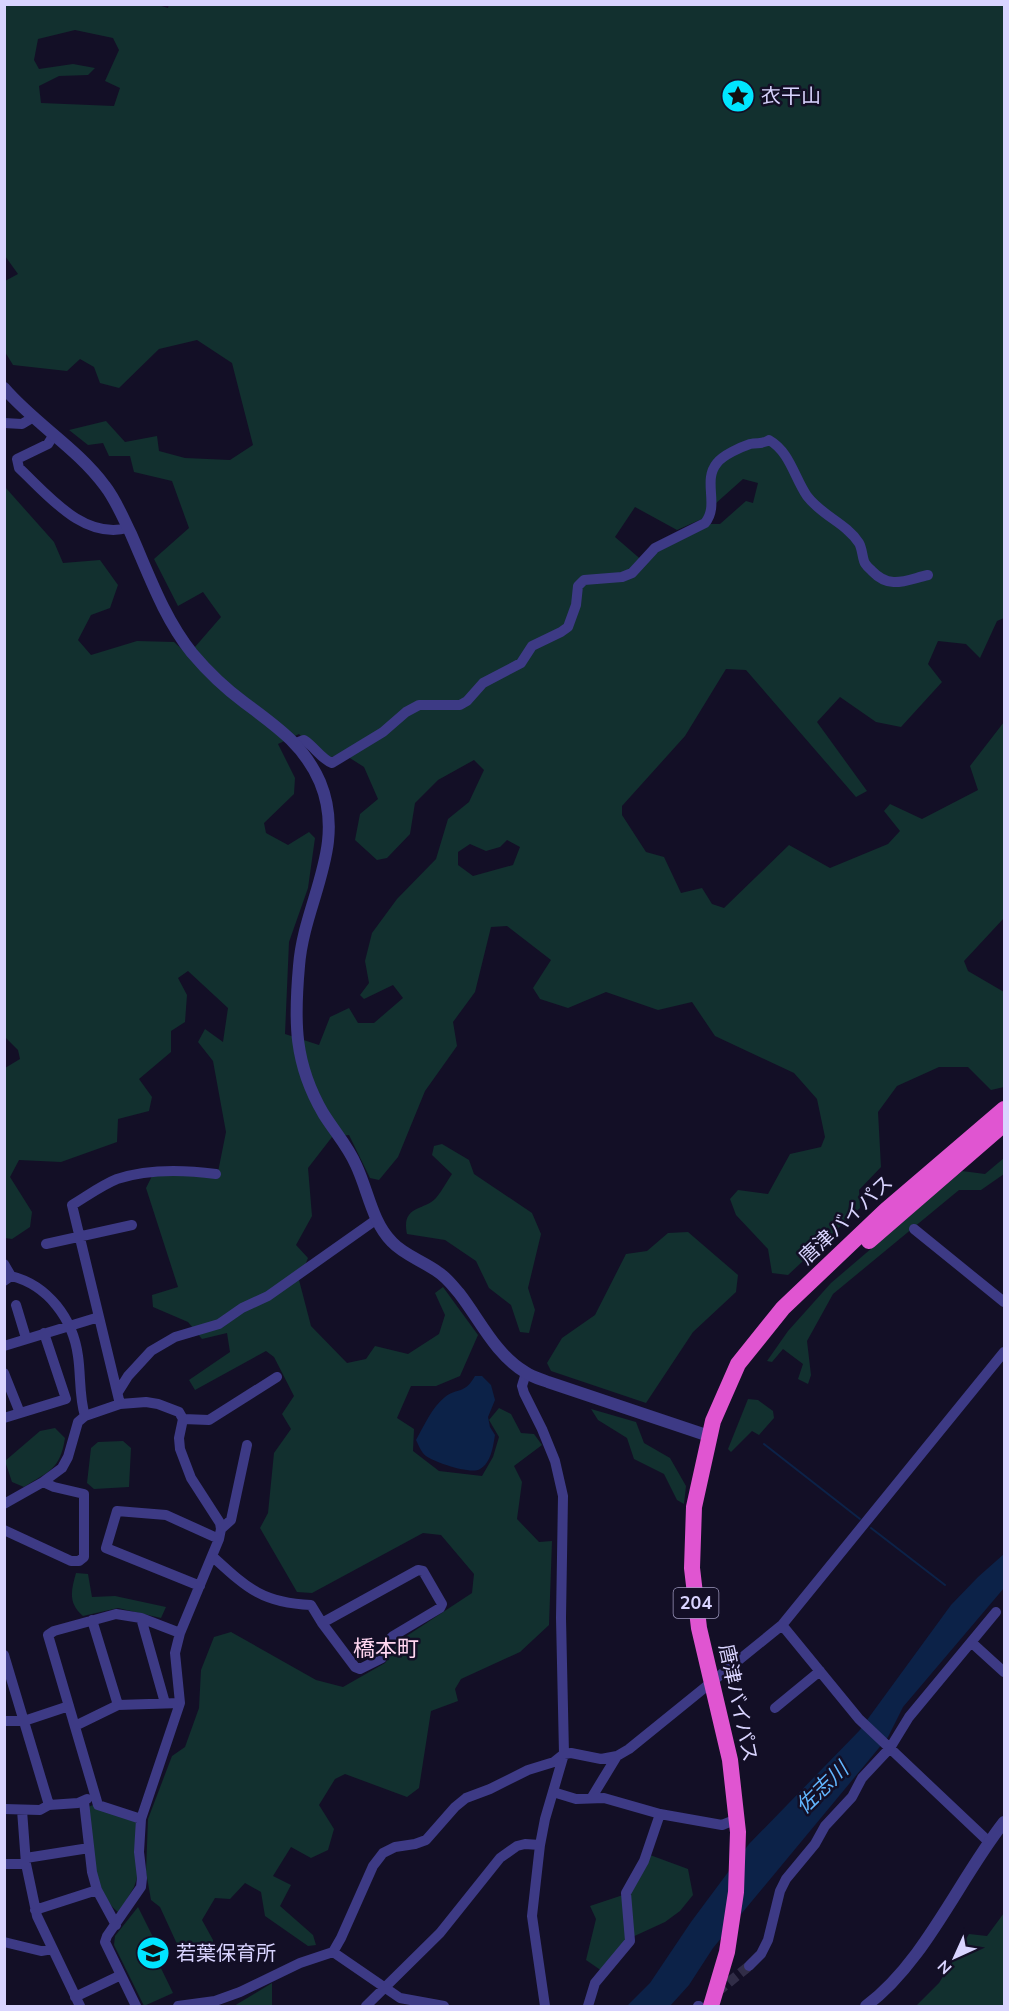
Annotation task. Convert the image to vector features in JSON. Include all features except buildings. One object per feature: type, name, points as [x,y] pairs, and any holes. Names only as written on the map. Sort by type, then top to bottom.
[{"type":"highway","name":"唐津バイパス","points":[[703,2006],[727,1953],[736,1892],[737,1825],[730,1760],[699,1628],[692,1568],[694,1507],[713,1421],[738,1364],[783,1308],[886,1210],[1005,1109]]},
{"type":"highway","name":"唐津バイパス","points":[[734,1377],[810,1291],[1005,1125]]},
{"type":"street","points":[[4,388],[32,418],[80,459],[104,484],[116,502],[180,638],[216,679],[296,743],[310,762],[320,783],[328,810],[329,842],[304,932],[299,964],[296,1037],[301,1061],[314,1093],[324,1114],[371,1190],[377,1219],[393,1244],[440,1273],[452,1285],[495,1345],[511,1362],[526,1373],[709,1436]]},
{"type":"street","points":[[4,423],[22,424],[32,418]]},
{"type":"street","points":[[53,436],[48,444],[17,459],[19,468],[81,523],[118,531],[128,528]]},
{"type":"street","points":[[296,743],[304,740],[312,744],[327,761],[332,763],[383,732],[418,705],[450,706],[460,705],[467,701],[483,683],[521,663],[532,646],[568,627],[576,605],[578,586],[584,580],[622,577],[632,573],[655,548],[705,523],[713,507],[711,480],[714,466],[720,460],[752,444],[765,443],[769,440],[776,444],[787,456],[808,496],[823,514],[846,529],[860,544],[864,563],[880,579],[893,584],[928,575]]},
{"type":"street","points":[[119,1398],[72,1205],[117,1179],[171,1172],[216,1174]]},
{"type":"street","points":[[119,1398],[128,1376],[151,1351],[175,1336],[219,1324],[242,1308],[268,1296],[377,1219]]},
{"type":"street","points":[[46,1244],[132,1225]]},
{"type":"street","points":[[914,1228],[1005,1302]]},
{"type":"street","points":[[4,1264],[8,1279],[35,1285],[60,1310],[69,1325],[78,1356],[85,1416]]},
{"type":"street","points":[[16,1305],[26,1338]]},
{"type":"street","points":[[4,1346],[99,1317]]},
{"type":"street","points":[[4,1418],[66,1399],[44,1333]]},
{"type":"street","points":[[178,2007],[215,2001],[240,1992],[300,1963],[333,1952],[373,1866],[383,1853],[395,1847],[426,1840],[466,1798],[490,1790],[528,1770],[554,1762],[564,1754],[571,1752],[601,1759],[617,1756],[712,1684],[782,1625],[1005,1352]]},
{"type":"street","points":[[4,1373],[20,1413]]},
{"type":"street","points":[[526,1373],[522,1386],[524,1393],[555,1461],[563,1496],[561,1618],[564,1754],[540,1845],[532,1916],[545,2007]]},
{"type":"street","points":[[183,1419],[209,1420],[277,1377]]},
{"type":"street","points":[[4,1504],[43,1482],[62,1468],[68,1457],[78,1422],[119,1398],[158,1404],[179,1412],[183,1419],[179,1438],[185,1463],[200,1492],[216,1514],[220,1534]]},
{"type":"street","points":[[136,2007],[105,1942],[141,1887],[139,1852],[141,1819],[180,1703],[174,1661],[180,1633],[220,1534],[231,1520],[247,1445]]},
{"type":"street","points":[[4,1530],[71,1561],[79,1562],[84,1557],[84,1494],[54,1488],[43,1482]]},
{"type":"street","points":[[200,1586],[106,1548],[117,1511],[166,1515],[220,1534]]},
{"type":"street","points":[[212,1556],[254,1592],[271,1600],[288,1604],[311,1605],[322,1623],[355,1667],[360,1669],[382,1658],[393,1636],[440,1608],[442,1604],[423,1571],[418,1570],[322,1623]]},
{"type":"street","points":[[749,1966],[761,1954],[768,1940],[780,1891],[786,1879],[815,1844],[825,1826],[852,1797],[862,1778],[886,1745],[996,1612]]},
{"type":"street","points":[[141,1819],[98,1805],[48,1635],[54,1631],[116,1614],[141,1618],[180,1633]]},
{"type":"street","points":[[141,1618],[165,1703]]},
{"type":"street","points":[[92,1620],[118,1705]]},
{"type":"street","points":[[782,1625],[859,1719],[989,1842]]},
{"type":"street","points":[[971,1642],[1005,1672]]},
{"type":"street","points":[[4,1655],[49,1805]]},
{"type":"street","points":[[775,1708],[820,1671]]},
{"type":"street","points":[[75,1726],[118,1705],[180,1703]]},
{"type":"street","points":[[4,1721],[24,1721],[69,1706]]},
{"type":"street","points":[[592,1797],[617,1756]]},
{"type":"street","points":[[553,1791],[576,1799],[604,1798],[660,1814],[722,1825],[737,1825]]},
{"type":"street","points":[[4,1809],[40,1810],[49,1805],[84,1802],[94,1793]]},
{"type":"street","points":[[84,1802],[92,1872],[97,1890],[116,1924]]},
{"type":"street","points":[[22,1810],[26,1861],[35,1910],[78,2002],[121,1975]]},
{"type":"street","points":[[588,2007],[595,1983],[630,1941],[626,1893],[644,1861],[660,1814]]},
{"type":"street","points":[[866,2007],[900,1974],[989,1842],[1003,1830]]},
{"type":"street","points":[[366,2007],[440,1933],[500,1858],[508,1851],[525,1844],[540,1845]]},
{"type":"street","points":[[4,1864],[89,1848]]},
{"type":"street","points":[[35,1910],[97,1890]]},
{"type":"street","points":[[4,1942],[41,1951],[52,1948]]},
{"type":"street","points":[[333,1952],[400,1998],[419,2004],[444,2007]]},
{"type":"green space","points":[[155,4],[168,8],[169,4],[1004,5],[1004,618],[997,621],[980,658],[966,644],[938,641],[928,664],[942,682],[901,727],[876,722],[840,697],[817,722],[867,791],[856,797],[746,670],[726,669],[685,736],[622,806],[622,815],[646,852],[664,857],[681,893],[702,888],[712,904],[724,908],[789,845],[830,868],[888,844],[900,831],[884,811],[890,804],[922,819],[978,790],[970,766],[1004,722],[1004,918],[964,961],[968,971],[1004,992],[1004,1087],[991,1090],[968,1067],[939,1067],[897,1086],[878,1112],[881,1167],[859,1190],[860,1208],[788,1275],[772,1273],[768,1249],[736,1215],[730,1199],[738,1190],[768,1194],[790,1154],[821,1147],[825,1137],[817,1099],[794,1073],[715,1036],[692,1002],[658,1010],[606,992],[568,1008],[540,999],[533,988],[551,960],[507,926],[491,927],[475,992],[453,1022],[457,1046],[425,1091],[398,1157],[379,1180],[370,1178],[349,1135],[332,1137],[308,1168],[312,1216],[296,1245],[308,1258],[299,1280],[311,1326],[347,1363],[366,1359],[375,1346],[408,1354],[439,1334],[445,1315],[435,1293],[443,1287],[478,1335],[460,1376],[436,1386],[411,1386],[397,1418],[414,1429],[413,1451],[439,1471],[482,1476],[493,1457],[499,1437],[489,1420],[499,1408],[511,1414],[521,1433],[534,1434],[542,1445],[514,1466],[522,1482],[517,1519],[539,1542],[552,1541],[549,1625],[520,1652],[461,1679],[455,1689],[458,1701],[431,1711],[419,1788],[407,1797],[345,1774],[335,1779],[319,1805],[334,1829],[328,1850],[311,1858],[291,1847],[273,1876],[291,1885],[280,1906],[313,1935],[316,1945],[308,1946],[265,1916],[261,1892],[245,1883],[230,1899],[215,1898],[202,1920],[213,1940],[210,1961],[201,1962],[177,1944],[160,1907],[151,1900],[146,1872],[148,1819],[172,1756],[185,1747],[199,1708],[201,1670],[214,1637],[231,1632],[316,1680],[343,1687],[385,1663],[399,1641],[472,1593],[474,1574],[441,1535],[423,1533],[312,1593],[297,1592],[260,1528],[268,1513],[274,1453],[291,1429],[282,1414],[294,1396],[274,1357],[266,1351],[195,1390],[189,1380],[230,1352],[227,1333],[202,1339],[188,1322],[153,1307],[152,1295],[178,1287],[146,1188],[152,1176],[218,1172],[226,1132],[213,1061],[198,1042],[205,1029],[223,1042],[228,1008],[188,971],[178,978],[187,995],[185,1022],[171,1031],[171,1052],[139,1079],[152,1097],[149,1111],[118,1119],[117,1142],[61,1162],[19,1160],[10,1177],[32,1212],[30,1227],[12,1239],[5,1238],[5,1068],[20,1059],[18,1050],[4,1036],[5,487],[54,542],[63,563],[100,560],[118,585],[110,608],[91,615],[78,640],[91,655],[137,641],[174,642],[188,655],[221,617],[203,592],[178,606],[154,559],[189,528],[172,481],[134,472],[130,456],[109,456],[103,443],[88,445],[69,430],[106,421],[125,442],[157,436],[159,451],[185,458],[230,460],[253,445],[232,363],[197,340],[159,349],[119,388],[100,383],[94,367],[80,359],[67,371],[13,365],[5,352],[5,281],[18,274],[5,256],[5,5]],"holes":[[[75,30],[113,38],[119,50],[105,81],[120,88],[114,106],[41,103],[39,86],[59,76],[88,75],[95,68],[73,64],[39,69],[34,60],[38,39]],[[743,479],[758,483],[753,503],[746,501],[720,524],[710,524],[658,550],[645,563],[615,537],[635,507],[677,530],[713,514],[715,504]],[[299,734],[324,760],[342,753],[364,767],[378,799],[360,814],[355,840],[377,860],[387,858],[410,834],[415,803],[438,780],[474,760],[484,770],[469,802],[448,819],[436,859],[397,899],[372,933],[365,961],[369,983],[360,995],[364,999],[393,985],[403,998],[374,1023],[358,1023],[349,1008],[330,1017],[319,1045],[285,1034],[289,942],[308,888],[315,838],[309,832],[288,845],[266,833],[264,823],[294,794],[295,778],[278,744]],[[507,840],[520,847],[513,865],[473,876],[458,865],[458,852],[470,844],[486,851],[500,847]]]},
{"type":"green space","points":[[442,1144],[469,1160],[474,1174],[532,1213],[541,1234],[528,1288],[535,1310],[529,1333],[520,1332],[511,1305],[489,1288],[476,1261],[445,1240],[407,1234],[407,1218],[410,1213],[436,1198],[452,1174],[432,1155],[434,1146]]},
{"type":"green space","points":[[1004,1158],[1004,1174],[981,1190],[959,1190],[833,1294],[807,1341],[811,1375],[808,1384],[798,1379],[803,1364],[783,1349],[772,1362],[767,1361],[788,1331],[831,1283],[962,1171],[985,1174]]},
{"type":"green space","points":[[688,1232],[738,1275],[736,1292],[693,1332],[646,1403],[551,1371],[547,1363],[562,1338],[595,1315],[626,1254],[647,1251],[668,1233]]},
{"type":"green space","points":[[748,1399],[758,1400],[773,1411],[774,1418],[759,1435],[752,1431],[731,1452],[728,1449]]},
{"type":"green space","points":[[591,1409],[636,1422],[644,1443],[670,1458],[686,1486],[684,1504],[677,1500],[664,1474],[634,1459],[627,1438],[598,1420]]},
{"type":"green space","points":[[55,1428],[65,1438],[63,1449],[56,1463],[47,1473],[24,1487],[12,1482],[5,1461],[40,1431]]},
{"type":"green space","points":[[123,1441],[131,1448],[129,1487],[94,1489],[87,1483],[91,1448],[98,1442]]},
{"type":"green space","points":[[76,1573],[88,1574],[92,1597],[115,1596],[166,1607],[161,1618],[118,1608],[83,1616],[75,1606],[72,1596]]},
{"type":"green space","points":[[93,1805],[136,1822],[137,1878],[119,1913],[109,1903],[97,1878],[88,1807]]},
{"type":"green space","points":[[650,1855],[688,1869],[693,1895],[680,1911],[665,1922],[628,1939],[602,1971],[586,1960],[596,1919],[590,1906],[629,1893]]},
{"type":"green space","points":[[138,1907],[164,1959],[158,1962],[173,1993],[144,2006],[114,1945],[115,1936]]},
{"type":"green space","points":[[1004,1913],[1004,2006],[916,2006],[939,1983],[969,1934],[987,1936]]},
{"type":"green space","points":[[272,1983],[272,2006],[234,2006]]},
{"type":"water","points":[[475,1376],[482,1376],[491,1385],[495,1400],[488,1417],[495,1435],[487,1463],[480,1469],[469,1470],[430,1459],[423,1453],[416,1440],[440,1401],[467,1386]]},
{"type":"water","name":"佐志川","points":[[1004,1554],[1004,1588],[903,1707],[888,1737],[713,1948],[689,1985],[670,2006],[627,2006],[650,1983],[691,1922],[749,1844],[859,1731],[951,1605]]},
{"type":"waterway","points":[[764,1444],[860,1519]]},
{"type":"waterway","points":[[871,1528],[945,1585]]},
{"type":"tunnel","points":[[717,1992],[749,1966]]},
{"type":"place","name":"衣干山","points":[[738,96]]},
{"type":"place","name":"若葉保育所","points":[[153,1953]]},
{"type":"district","name":"橋本町","points":[[386,1649]]}]
